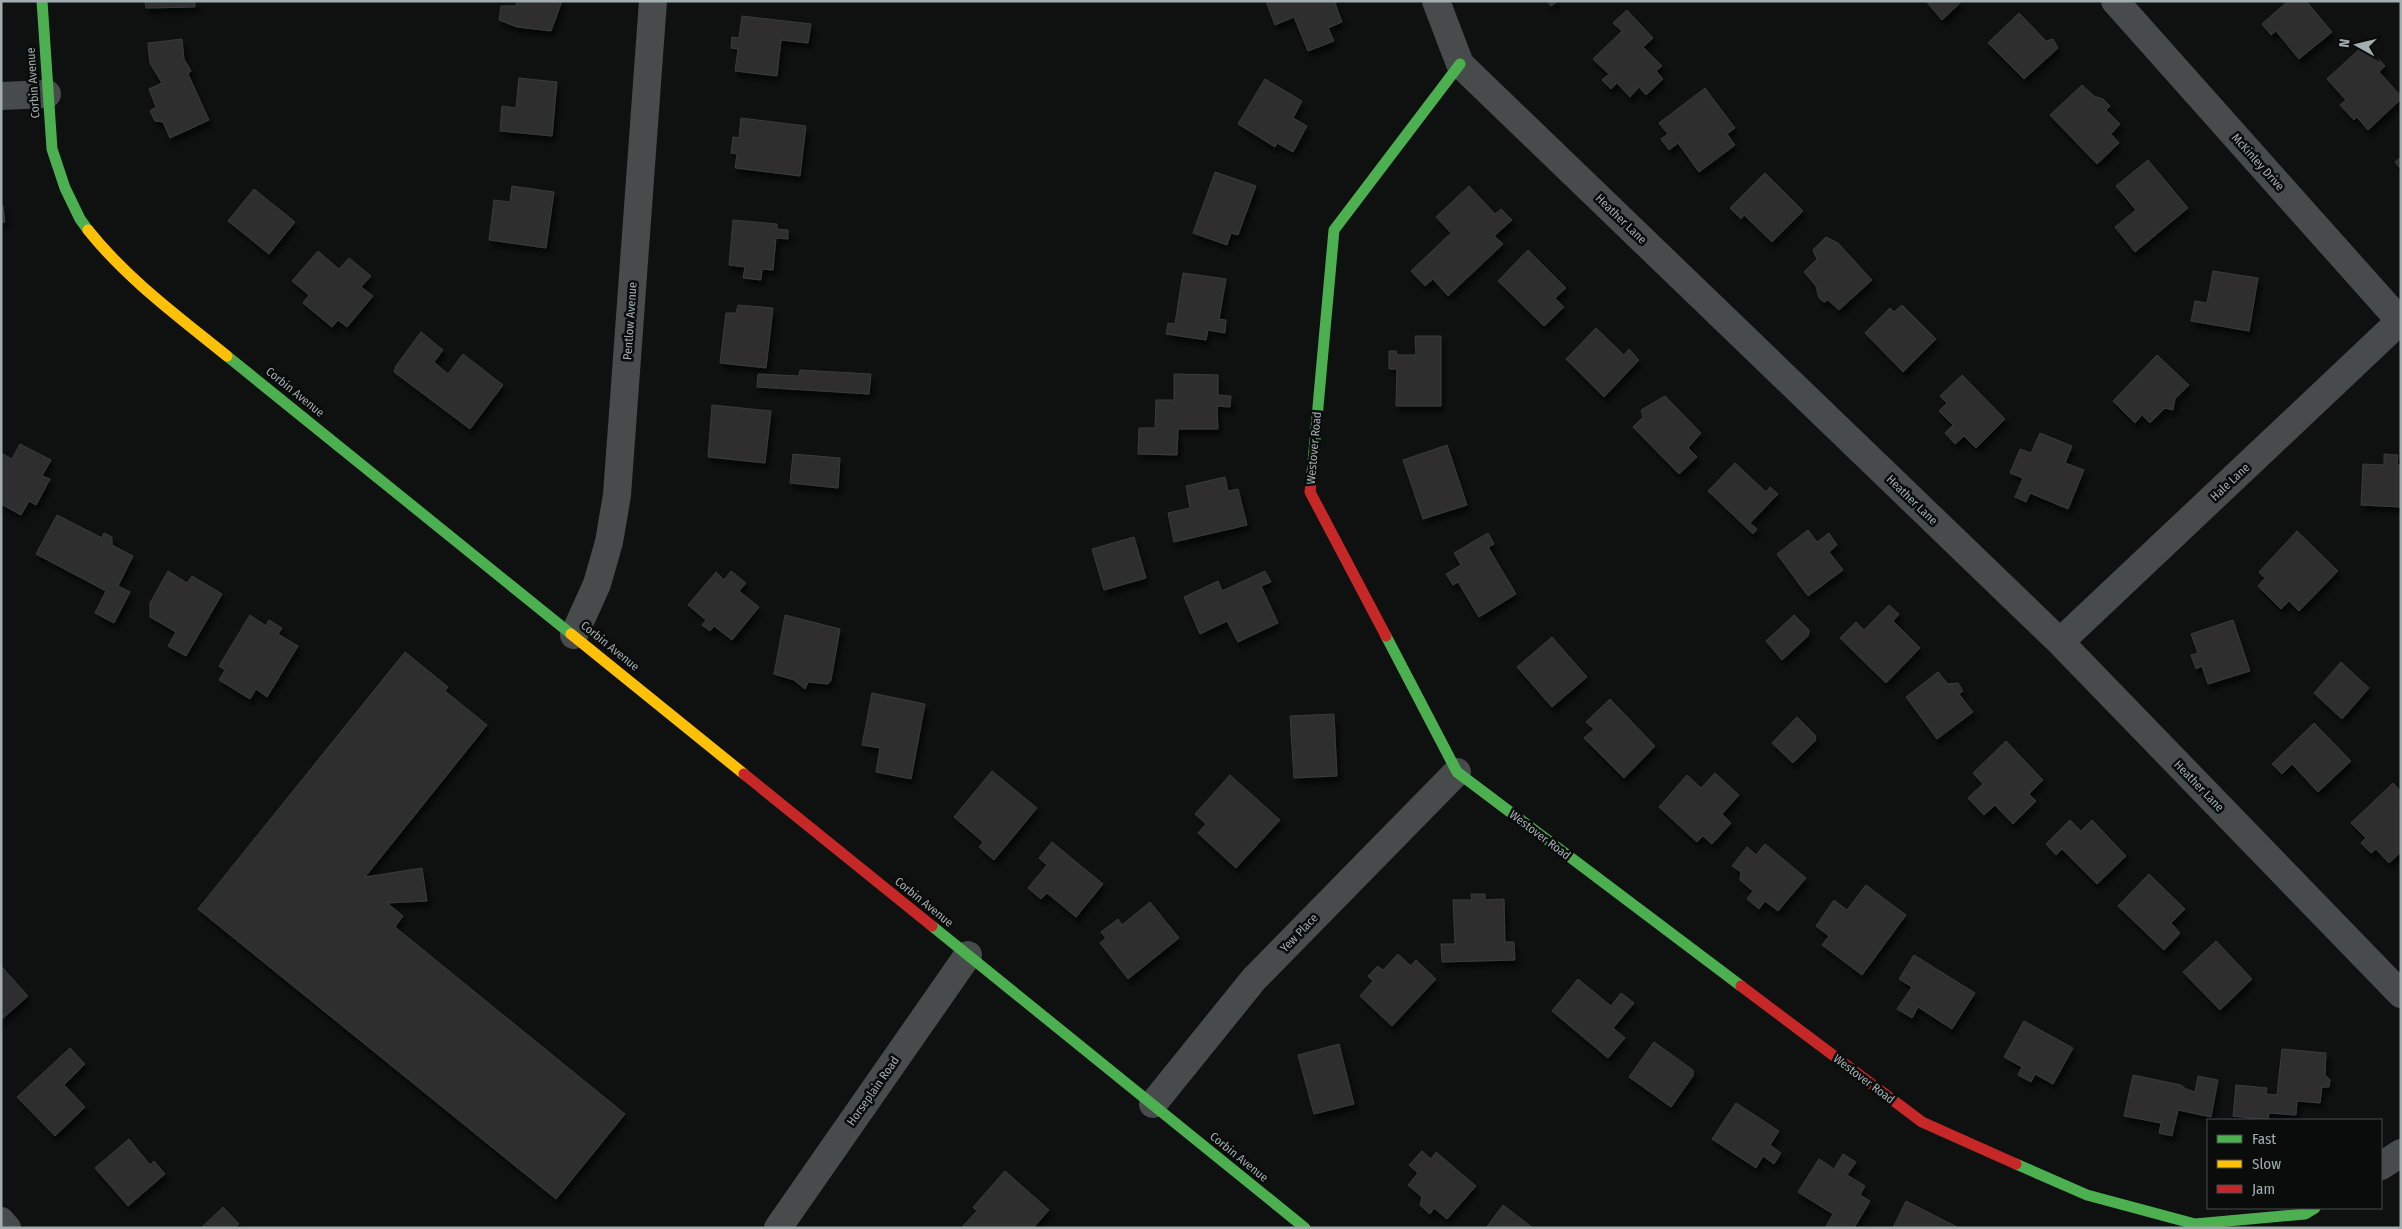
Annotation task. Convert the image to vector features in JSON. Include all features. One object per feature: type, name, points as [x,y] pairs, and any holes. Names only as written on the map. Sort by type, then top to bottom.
[{"type":"main road","name":"Corbin Avenue","points":[[42,1],[52,149],[64,188],[80,219],[105,252],[160,302],[1305,1228]]},
{"type":"main road","name":"Westover Road","points":[[1460,64],[1334,230],[1310,492],[1457,772],[1922,1122],[2087,1195],[2195,1224],[2305,1214],[2313,1209]]},
{"type":"street","name":"Pentlow Avenue","points":[[574,635],[597,584],[609,542],[618,495],[653,1]]},
{"type":"street","name":"Heather Lane","points":[[1436,1],[1460,64],[2060,642],[2401,994]]},
{"type":"street","name":"McKinley Drive","points":[[2115,1],[2400,322]]},
{"type":"street","points":[[1,96],[47,94]]},
{"type":"street","name":"Hale Lane","points":[[2060,642],[2400,322]]},
{"type":"street","name":"Yew Place","points":[[1152,1104],[1254,979],[1457,772]]},
{"type":"street","name":"Horseplain Road","points":[[778,1228],[968,955]]},
{"type":"street","points":[[2382,1165],[2401,1153]]},
{"type":"street","points":[[1,1221],[7,1228]]},
{"type":"building","points":[[145,1],[195,1],[195,7],[146,8]]},
{"type":"building","points":[[517,1],[562,1],[551,31],[517,27],[499,20],[501,6],[516,6]]},
{"type":"building","points":[[1266,1],[1339,1],[1335,3],[1342,22],[1328,28],[1334,41],[1308,51],[1294,17],[1275,25]]},
{"type":"building","points":[[1547,1],[1558,1],[1551,6]]},
{"type":"building","points":[[1926,1],[1962,1],[1942,20]]},
{"type":"building","points":[[2288,1],[2306,1],[2332,32],[2299,59],[2276,31],[2271,35],[2262,24]]},
{"type":"building","points":[[1627,10],[1653,38],[1643,47],[1662,66],[1656,71],[1663,79],[1646,95],[1639,87],[1630,97],[1617,83],[1611,89],[1602,80],[1609,74],[1593,59],[1622,31],[1613,23]]},
{"type":"building","points":[[2019,13],[2046,41],[2053,39],[2058,48],[2024,79],[1988,43]]},
{"type":"building","points":[[742,16],[811,24],[808,43],[781,40],[777,76],[735,71],[738,49],[731,48],[732,37],[739,38]]},
{"type":"building","points":[[182,39],[184,59],[191,71],[188,74],[209,120],[170,138],[163,122],[155,121],[150,111],[156,107],[149,89],[162,83],[150,63],[148,43]]},
{"type":"building","points":[[2365,44],[2385,66],[2379,72],[2401,96],[2401,99],[2368,130],[2357,117],[2354,120],[2340,105],[2346,100],[2327,79]]},
{"type":"building","points":[[519,78],[557,82],[552,136],[500,131],[502,106],[516,108]]},
{"type":"building","points":[[1265,79],[1302,101],[1293,118],[1307,126],[1293,152],[1277,143],[1275,147],[1238,124]]},
{"type":"building","points":[[2082,85],[2094,96],[2103,99],[2110,106],[2106,110],[2120,124],[2111,134],[2119,143],[2097,164],[2050,115]]},
{"type":"building","points":[[1705,88],[1735,128],[1727,134],[1735,145],[1699,172],[1678,143],[1669,150],[1661,139],[1668,134],[1659,123]]},
{"type":"building","points":[[741,118],[806,126],[800,176],[735,168],[737,154],[731,153],[733,137],[739,138]]},
{"type":"building","points":[[2401,157],[2401,169],[2395,162]]},
{"type":"building","points":[[2148,160],[2188,208],[2135,252],[2115,227],[2136,210],[2116,186]]},
{"type":"building","points":[[1215,172],[1256,186],[1238,235],[1231,233],[1227,245],[1193,233]]},
{"type":"building","points":[[1765,173],[1803,211],[1772,242],[1744,215],[1741,219],[1730,208]]},
{"type":"building","points":[[512,186],[554,192],[546,248],[489,240],[494,200],[510,202]]},
{"type":"building","points":[[1469,186],[1495,214],[1501,209],[1512,220],[1494,236],[1503,244],[1448,296],[1433,279],[1425,286],[1411,271],[1451,233],[1436,217]]},
{"type":"building","points":[[254,189],[295,222],[269,254],[228,221]]},
{"type":"building","points":[[1,206],[3,206],[5,222],[1,223]]},
{"type":"building","points":[[733,220],[777,224],[777,229],[788,230],[788,239],[776,238],[773,270],[762,269],[761,280],[743,278],[745,267],[729,265]]},
{"type":"building","points":[[1826,237],[1838,243],[1872,280],[1839,310],[1828,300],[1824,302],[1819,298],[1816,286],[1804,272],[1817,259],[1813,250]]},
{"type":"building","points":[[1528,250],[1566,288],[1555,298],[1564,307],[1544,326],[1498,281]]},
{"type":"building","points":[[318,251],[339,269],[349,258],[371,276],[361,287],[373,296],[347,327],[338,320],[332,327],[303,303],[309,295],[292,281]]},
{"type":"building","points":[[2213,271],[2258,278],[2249,331],[2191,321],[2195,301],[2207,303]]},
{"type":"building","points":[[1183,273],[1226,279],[1219,319],[1226,320],[1225,333],[1208,330],[1206,340],[1166,334],[1168,323],[1175,324]]},
{"type":"building","points":[[738,305],[773,308],[766,368],[720,363],[726,313],[736,313]]},
{"type":"building","points":[[1902,305],[1936,339],[1903,372],[1865,333],[1890,308],[1894,312]]},
{"type":"building","points":[[1596,328],[1624,355],[1629,349],[1639,360],[1604,397],[1566,359]]},
{"type":"building","points":[[421,332],[443,350],[434,362],[448,374],[463,354],[503,385],[470,429],[394,372],[396,366]]},
{"type":"building","points":[[1415,336],[1441,336],[1441,406],[1396,406],[1397,369],[1389,369],[1389,351],[1396,351],[1397,355],[1416,355]]},
{"type":"building","points":[[2157,355],[2189,385],[2175,399],[2173,410],[2165,408],[2150,423],[2142,415],[2135,423],[2113,401]]},
{"type":"building","points":[[800,370],[871,374],[869,394],[757,387],[758,374],[799,376]]},
{"type":"building","points":[[1174,374],[1218,375],[1218,395],[1231,396],[1230,407],[1217,406],[1218,429],[1178,429],[1177,455],[1138,454],[1139,428],[1155,428],[1156,400],[1174,400]]},
{"type":"building","points":[[1962,375],[2005,419],[1976,448],[1964,436],[1955,444],[1945,433],[1953,425],[1939,411],[1947,403],[1940,396]]},
{"type":"building","points":[[1665,396],[1701,433],[1688,448],[1697,457],[1679,474],[1633,427],[1643,417],[1641,410]]},
{"type":"building","points":[[712,405],[771,411],[765,463],[708,457]]},
{"type":"building","points":[[2040,433],[2072,446],[2065,463],[2084,470],[2068,509],[2030,493],[2026,502],[2015,497],[2023,478],[2010,473],[2020,449],[2031,453]]},
{"type":"building","points":[[20,444],[51,460],[42,476],[50,479],[36,505],[29,501],[21,515],[1,504],[1,453],[12,459]]},
{"type":"building","points":[[1447,445],[1467,505],[1423,519],[1403,460]]},
{"type":"building","points":[[793,454],[840,458],[838,488],[790,483]]},
{"type":"building","points":[[2384,454],[2398,455],[2397,465],[2401,465],[2401,507],[2361,505],[2363,464],[2384,465]]},
{"type":"building","points":[[1735,463],[1766,492],[1770,487],[1778,494],[1750,523],[1757,529],[1753,534],[1708,491]]},
{"type":"building","points":[[1225,477],[1228,491],[1238,489],[1247,525],[1174,542],[1168,513],[1190,508],[1186,486]]},
{"type":"building","points":[[57,515],[102,538],[104,533],[112,537],[112,545],[133,556],[118,586],[130,592],[114,623],[95,613],[106,591],[36,554]]},
{"type":"building","points":[[1808,530],[1817,542],[1829,533],[1837,545],[1829,552],[1843,570],[1808,596],[1777,554]]},
{"type":"building","points":[[2297,531],[2338,571],[2299,611],[2289,601],[2281,609],[2258,586],[2265,578],[2259,572]]},
{"type":"building","points":[[1488,533],[1494,544],[1488,547],[1516,594],[1479,617],[1458,582],[1453,585],[1446,574],[1461,565],[1454,553]]},
{"type":"building","points":[[1134,537],[1146,578],[1104,590],[1092,549]]},
{"type":"building","points":[[168,571],[187,583],[192,576],[222,594],[186,656],[168,646],[176,632],[150,617],[150,603]]},
{"type":"building","points":[[731,571],[746,583],[739,591],[759,607],[732,640],[714,626],[710,631],[702,625],[706,620],[688,605],[716,572],[724,580]]},
{"type":"building","points":[[1265,571],[1271,582],[1261,586],[1278,623],[1238,642],[1227,621],[1200,634],[1184,597],[1218,581],[1222,591]]},
{"type":"building","points":[[1889,605],[1899,614],[1893,621],[1920,648],[1886,683],[1840,638],[1856,622],[1864,630]]},
{"type":"building","points":[[250,615],[266,626],[269,620],[282,628],[278,634],[298,646],[267,697],[256,689],[250,699],[219,680],[225,670],[219,666]]},
{"type":"building","points":[[785,615],[840,629],[831,680],[828,684],[808,682],[805,689],[794,680],[774,674]]},
{"type":"building","points":[[1794,615],[1809,630],[1808,636],[1782,660],[1766,641]]},
{"type":"building","points":[[2233,620],[2250,671],[2208,684],[2202,666],[2196,669],[2191,655],[2198,653],[2191,634]]},
{"type":"building","points":[[1552,637],[1587,677],[1552,707],[1517,667]]},
{"type":"building","points":[[405,652],[448,687],[445,691],[487,725],[365,877],[422,868],[427,901],[387,903],[403,916],[395,927],[625,1114],[556,1199],[198,909]]},
{"type":"building","points":[[2341,662],[2369,688],[2342,719],[2314,693]]},
{"type":"building","points":[[1938,672],[1948,684],[1958,683],[1963,691],[1959,694],[1973,712],[1937,739],[1906,697]]},
{"type":"building","points":[[872,693],[925,704],[911,779],[876,772],[880,748],[862,745]]},
{"type":"building","points":[[1610,699],[1655,746],[1624,778],[1584,738],[1594,729],[1586,722]]},
{"type":"building","points":[[1334,714],[1337,776],[1294,778],[1290,716]]},
{"type":"building","points":[[1797,717],[1815,735],[1816,740],[1793,763],[1772,743]]},
{"type":"building","points":[[2314,723],[2351,761],[2318,792],[2292,764],[2282,774],[2272,764]]},
{"type":"building","points":[[2006,741],[2043,780],[2029,794],[2036,801],[2013,824],[1995,805],[1984,815],[1968,798],[1983,784],[1973,773]]},
{"type":"building","points":[[992,771],[1037,808],[994,860],[979,847],[983,842],[954,817]]},
{"type":"building","points":[[1715,773],[1739,795],[1722,814],[1731,823],[1712,844],[1703,836],[1697,842],[1659,807],[1687,775],[1701,788]]},
{"type":"building","points":[[1230,775],[1280,820],[1236,868],[1198,833],[1206,824],[1195,814]]},
{"type":"building","points":[[2393,783],[2401,792],[2401,804],[2399,806],[2401,808],[2401,852],[2389,863],[2376,849],[2371,853],[2361,843],[2366,838],[2351,823]]},
{"type":"building","points":[[2070,820],[2081,831],[2092,820],[2126,856],[2097,884],[2062,849],[2056,855],[2046,844]]},
{"type":"building","points":[[1052,842],[1103,884],[1076,917],[1047,893],[1041,899],[1028,888],[1047,865],[1039,858]]},
{"type":"building","points":[[1765,844],[1806,878],[1778,911],[1765,901],[1759,909],[1747,899],[1753,891],[1740,880],[1741,872],[1732,866],[1747,847],[1756,855]]},
{"type":"building","points":[[2149,874],[2185,909],[2171,923],[2180,933],[2164,950],[2118,906]]},
{"type":"building","points":[[1866,885],[1906,915],[1862,975],[1822,945],[1829,936],[1816,926],[1834,900],[1847,910]]},
{"type":"building","points":[[1471,894],[1485,894],[1485,900],[1504,899],[1505,942],[1514,942],[1515,960],[1442,962],[1441,944],[1455,944],[1453,900],[1472,900]]},
{"type":"building","points":[[1150,902],[1179,938],[1128,979],[1100,943],[1106,938],[1101,932],[1118,919],[1122,925]]},
{"type":"building","points":[[2216,941],[2252,979],[2220,1010],[2183,972]]},
{"type":"building","points":[[1398,954],[1411,966],[1416,960],[1436,979],[1392,1026],[1360,996],[1373,981],[1368,976],[1378,966],[1383,970]]},
{"type":"building","points":[[1914,955],[1975,993],[1952,1029],[1918,1007],[1912,1018],[1897,1009],[1912,987],[1899,979]]},
{"type":"building","points":[[1,966],[28,996],[1,1020]]},
{"type":"building","points":[[1578,979],[1611,1006],[1621,993],[1634,1003],[1613,1028],[1625,1038],[1608,1058],[1552,1011]]},
{"type":"building","points":[[2024,1021],[2073,1048],[2053,1084],[2035,1074],[2031,1082],[2018,1075],[2022,1067],[2004,1057]]},
{"type":"building","points":[[1654,1042],[1693,1070],[1693,1076],[1671,1107],[1629,1077]]},
{"type":"building","points":[[1339,1044],[1354,1104],[1314,1114],[1298,1055]]},
{"type":"building","points":[[70,1048],[85,1064],[64,1085],[85,1107],[55,1136],[17,1097]]},
{"type":"building","points":[[2282,1049],[2326,1053],[2325,1075],[2330,1080],[2329,1087],[2322,1087],[2320,1103],[2297,1101],[2296,1115],[2269,1113],[2268,1119],[2233,1116],[2236,1085],[2267,1088],[2266,1094],[2277,1095]]},
{"type":"building","points":[[2133,1075],[2181,1085],[2195,1092],[2198,1076],[2218,1080],[2211,1117],[2178,1110],[2172,1136],[2159,1133],[2161,1123],[2124,1116]]},
{"type":"building","points":[[1736,1103],[1779,1131],[1770,1145],[1781,1153],[1774,1164],[1763,1156],[1756,1168],[1712,1139]]},
{"type":"building","points":[[129,1139],[150,1165],[154,1161],[165,1174],[128,1206],[95,1168]]},
{"type":"building","points":[[1422,1151],[1431,1159],[1436,1152],[1476,1186],[1447,1219],[1434,1208],[1430,1214],[1420,1205],[1422,1197],[1408,1185],[1418,1173],[1409,1165]]},
{"type":"building","points":[[1843,1154],[1856,1162],[1847,1175],[1865,1186],[1860,1195],[1870,1201],[1854,1228],[1825,1228],[1833,1214],[1798,1192],[1819,1159],[1834,1169]]},
{"type":"building","points":[[1005,1171],[1049,1210],[1033,1228],[961,1228],[977,1211],[973,1207]]},
{"type":"building","points":[[1906,1201],[1957,1227],[1893,1228]]},
{"type":"building","points":[[1503,1205],[1533,1228],[1486,1228]]},
{"type":"building","points":[[223,1207],[239,1224],[235,1228],[201,1228]]},
{"type":"traffic: fast","points":[[42,1],[52,149],[65,188],[80,219],[88,230]]},
{"type":"traffic: fast","points":[[1312,473],[1334,230],[1460,64]]},
{"type":"traffic: fast","points":[[227,356],[571,634]]},
{"type":"traffic: fast","points":[[1386,636],[1457,772],[1741,986]]},
{"type":"traffic: fast","points":[[932,926],[1305,1228]]},
{"type":"traffic: fast","points":[[2016,1164],[2087,1195],[2195,1224],[2305,1214],[2313,1209]]},
{"type":"traffic: slow","points":[[88,230],[136,281],[227,356]]},
{"type":"traffic: slow","points":[[571,634],[744,774]]},
{"type":"traffic: jam","points":[[1312,473],[1310,492],[1386,636]]},
{"type":"traffic: jam","points":[[744,774],[932,926]]},
{"type":"traffic: jam","points":[[1741,986],[1922,1122],[2016,1164]]}]
